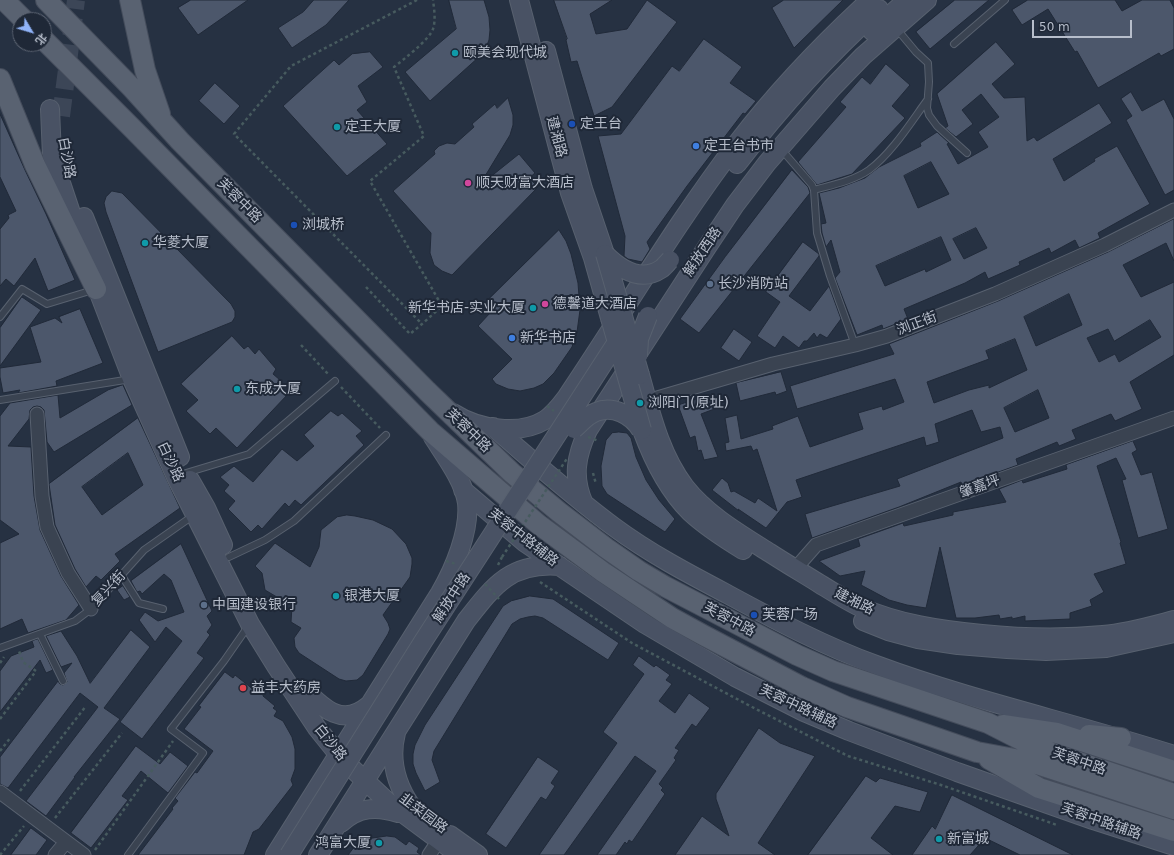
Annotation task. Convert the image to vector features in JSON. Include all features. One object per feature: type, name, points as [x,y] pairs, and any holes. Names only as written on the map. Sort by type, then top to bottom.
[{"type":"main road","points":[[4,0],[16,12]]},
{"type":"main road","name":"芙蓉中路","points":[[46,0],[132,88],[166,127],[442,406],[512,473],[606,548],[639,571],[666,587],[797,655],[833,671],[988,723],[1037,748],[1174,794]]},
{"type":"main road","points":[[130,0],[145,70],[166,127]]},
{"type":"main road","name":"芙蓉中路","points":[[52,48],[430,431],[538,524],[603,572],[672,618],[824,698],[977,752],[1031,762],[1174,809]]},
{"type":"main road","points":[[0,79],[35,165],[96,289]]},
{"type":"main road","name":"芙蓉中路","points":[[988,723],[1057,733],[1119,745],[1174,771]]},
{"type":"main road","name":"芙蓉中路","points":[[977,752],[1039,788],[1094,813],[1174,831]]},
{"type":"street","name":"建湘路","points":[[519,0],[570,193],[593,258],[610,318],[620,346],[642,430],[648,447],[664,479],[677,497],[691,512],[706,526],[819,598],[855,618],[888,631],[918,639],[958,645],[1046,651],[1106,648],[1174,633]]},
{"type":"street","name":"建湘路","points":[[532,0],[582,189],[605,254],[620,346]]},
{"type":"street","points":[[442,406],[457,416],[475,424],[507,429],[521,429],[534,425],[545,420],[559,407],[591,361],[694,203],[739,141],[807,60],[870,0]]},
{"type":"street","name":"解放西路","points":[[620,346],[670,260],[716,192],[749,148],[846,39],[889,0]]},
{"type":"street","name":"解放西路","points":[[620,346],[648,316],[697,240],[726,198],[759,155],[794,113],[853,48],[907,0]]},
{"type":"street","name":"解放西路","points":[[606,548],[583,503],[577,484],[577,460],[588,430],[707,246],[735,206],[780,148],[832,88],[863,56],[927,0]]},
{"type":"street","name":"白沙路","points":[[341,749],[325,720],[257,621],[229,557],[201,511],[176,477],[132,379],[96,289],[52,156],[55,112],[62,152],[73,194],[90,231],[201,511],[250,624],[317,728],[341,749],[367,776]]},
{"type":"street","name":"浏正街","points":[[647,401],[772,364],[887,336],[995,294],[1105,245],[1174,210]]},
{"type":"street","points":[[605,254],[621,268],[636,274],[654,273],[661,269],[670,260]]},
{"type":"street","points":[[640,375],[637,348],[641,330],[648,316]]},
{"type":"street","points":[[620,346],[640,375]]},
{"type":"street","name":"解放中路","points":[[303,855],[434,647],[578,432],[620,346]]},
{"type":"street","name":"解放中路","points":[[289,855],[424,640],[620,346]]},
{"type":"street","name":"建湘路","points":[[640,375],[654,425],[667,457],[686,487],[698,502],[714,516],[736,531],[795,569],[860,607],[893,619],[920,626],[958,632],[1046,638],[1097,636],[1174,620]]},
{"type":"street","points":[[578,432],[588,416],[606,409],[622,413],[630,417],[642,430]]},
{"type":"street","points":[[37,414],[42,496],[47,527],[68,573],[91,609]]},
{"type":"street","name":"肇嘉坪","points":[[795,569],[816,545],[1174,418]]},
{"type":"street","points":[[493,427],[583,503],[616,528],[674,565],[790,628],[874,664],[964,695],[1119,745],[1174,755]]},
{"type":"street","name":"解放中路","points":[[275,855],[449,577],[458,555],[467,518],[467,502],[452,468],[430,431]]},
{"type":"street","name":"芙蓉中路辅路","points":[[463,490],[524,542],[645,624],[735,677],[804,712],[849,731],[950,769],[1094,813],[1174,846]]},
{"type":"street","name":"解放中路","points":[[318,855],[466,621],[478,605],[495,588],[512,574],[524,568],[558,566],[603,572]]},
{"type":"street","points":[[305,690],[333,714],[343,716],[353,715],[369,706]]},
{"type":"street","points":[[333,831],[344,820],[357,812],[366,809],[377,808],[389,810],[408,810],[397,780],[394,750],[398,727]]},
{"type":"street","points":[[317,728],[323,740],[325,751],[325,763],[317,788]]},
{"type":"street","name":"韭菜园路","points":[[367,776],[389,803],[408,810],[478,855]]},
{"type":"street","points":[[0,792],[84,855]]},
{"type":"street","name":"韭菜园路","points":[[408,810],[439,840],[459,855]]},
{"type":"street","points":[[429,855],[439,840]]},
{"type":"street","points":[[55,855],[66,842]]},
{"type":"lane","points":[[954,44],[1005,0]]},
{"type":"lane","points":[[896,27],[916,52],[928,63],[929,82],[927,108],[929,115],[937,126],[967,153]]},
{"type":"lane","points":[[814,190],[853,178],[869,170],[892,148],[928,99]]},
{"type":"lane","points":[[780,148],[812,185],[814,190],[817,232],[830,276],[855,345]]},
{"type":"lane","points":[[0,317],[22,289],[47,304],[96,289]]},
{"type":"lane","points":[[0,400],[132,379]]},
{"type":"lane","points":[[186,473],[249,454],[335,381]]},
{"type":"lane","points":[[229,557],[265,540],[294,521],[386,435]]},
{"type":"lane","name":"复兴街","points":[[0,648],[75,621],[91,609],[144,550],[201,511]]},
{"type":"lane","points":[[122,576],[139,603],[163,609]]},
{"type":"lane","points":[[128,855],[203,752],[171,728],[224,661],[250,624]]},
{"type":"lane","points":[[40,634],[63,681]]},
{"type":"path","points":[[417,0],[291,66],[234,134],[422,324]]},
{"type":"path","points":[[366,287],[410,334],[442,306],[370,181],[424,136],[394,67],[419,46],[433,29],[433,0]]},
{"type":"path","points":[[301,345],[386,435]]},
{"type":"path","points":[[578,432],[599,441]]},
{"type":"path","points":[[502,557],[568,456]]},
{"type":"path","points":[[486,584],[499,599]]},
{"type":"path","points":[[0,663],[16,642]]},
{"type":"path","points":[[0,718],[36,671],[23,662],[16,642]]},
{"type":"path","points":[[12,801],[86,706]]},
{"type":"path","points":[[48,828],[122,733]]},
{"type":"path","points":[[92,855],[178,734]]},
{"type":"path","points":[[0,751],[11,737]]},
{"type":"path","points":[[0,855],[32,816]]},
{"type":"building","points":[[191,0],[248,0],[198,35],[178,8]]},
{"type":"building","points":[[314,0],[349,0],[326,25],[292,48],[278,28],[303,12]]},
{"type":"building","name":"颐美会现代城","points":[[449,0],[484,0],[489,17],[489,40],[485,50],[480,56],[430,101],[405,72],[456,29]]},
{"type":"building","points":[[554,0],[612,0],[590,14],[596,34],[627,29],[647,0],[677,22],[612,107],[594,116],[577,61],[571,62],[567,39]]},
{"type":"building","points":[[784,0],[843,0],[794,48],[772,8]]},
{"type":"building","points":[[955,0],[989,0],[930,49],[916,32]]},
{"type":"building","points":[[1028,0],[1115,0],[1122,11],[1142,0],[1170,0],[1174,8],[1174,49],[1161,56],[1159,53],[1098,88],[1077,51],[1075,52],[1048,9],[1022,25],[1012,10]]},
{"type":"building","points":[[704,39],[742,67],[730,83],[756,101],[745,114],[743,113],[687,186],[647,242],[650,249],[642,262],[628,259],[624,256],[625,236],[598,136],[621,134],[672,66],[679,71]]},
{"type":"building","points":[[996,42],[1015,64],[992,84],[1004,98],[1025,97],[1027,141],[1034,137],[1037,141],[1099,103],[1112,123],[1053,159],[1064,181],[1095,161],[1094,159],[1117,146],[1150,204],[1098,233],[1100,238],[1079,248],[1075,240],[1051,253],[1049,248],[1019,262],[1020,265],[988,279],[985,272],[965,283],[904,309],[908,319],[883,329],[882,325],[857,335],[835,278],[840,272],[831,240],[826,247],[822,233],[821,224],[826,223],[819,193],[839,188],[865,178],[879,167],[921,146],[920,143],[937,132],[949,143],[947,144],[958,164],[988,147],[978,132],[999,117],[981,94],[962,110],[973,124],[956,137],[945,128],[948,126],[937,94]],"holes":[[[931,162],[949,194],[918,208],[904,176]],[[976,228],[987,248],[964,259],[953,239]],[[941,237],[951,260],[926,272],[925,269],[885,286],[876,266]]]},
{"type":"building","name":"定王大厦","points":[[370,52],[383,67],[358,86],[367,102],[357,110],[387,144],[347,176],[283,106],[334,60],[339,65],[352,54]]},
{"type":"building","points":[[886,64],[910,85],[892,106],[905,118],[852,174],[817,185],[798,162],[846,107],[840,102],[862,77],[870,84]]},
{"type":"building","points":[[215,83],[240,106],[224,124],[199,101]]},
{"type":"building","points":[[1131,92],[1142,111],[1164,99],[1174,119],[1174,190],[1165,195],[1126,120],[1132,116],[1121,99]]},
{"type":"building","name":"顺天财富大酒店","points":[[508,98],[513,115],[513,125],[510,135],[479,186],[519,154],[535,173],[529,178],[538,187],[452,275],[442,271],[434,265],[430,253],[431,233],[393,191],[435,154],[434,151],[439,146],[447,143],[455,144],[474,127],[472,124],[495,104],[497,108]]},
{"type":"building","points":[[0,114],[75,280],[48,291],[35,258],[14,286],[6,279],[0,286],[0,229],[9,218],[8,215],[16,211],[0,177]]},
{"type":"building","points":[[792,170],[808,187],[810,193],[699,333],[680,319],[725,257]]},
{"type":"building","points":[[112,191],[122,193],[231,304],[235,311],[235,317],[232,322],[158,352],[106,212],[104,203],[106,197]]},
{"type":"building","points":[[1174,219],[1174,261],[1166,243],[1123,265],[1141,297],[1174,282],[1174,355],[1130,382],[1142,409],[1115,421],[1111,414],[1072,430],[1076,439],[1059,446],[1057,442],[1016,459],[1018,465],[962,485],[961,482],[899,507],[812,538],[805,514],[900,486],[897,479],[1003,438],[1000,427],[981,432],[972,410],[935,424],[939,442],[926,446],[924,437],[796,480],[802,497],[787,502],[766,528],[738,509],[739,511],[712,490],[722,478],[728,483],[731,492],[734,491],[755,503],[758,498],[777,511],[757,449],[753,451],[751,446],[726,451],[725,443],[729,442],[725,418],[737,415],[741,439],[773,429],[772,426],[798,416],[810,447],[863,429],[858,413],[882,406],[883,410],[904,402],[895,379],[797,409],[790,386],[894,354],[889,344],[998,301],[1108,252]],"holes":[[[1069,294],[1082,325],[1036,346],[1024,317]],[[1150,320],[1161,337],[1119,362],[1115,354],[1099,362],[1087,338],[1108,329],[1114,341]],[[1015,339],[1027,370],[989,388],[989,385],[969,390],[934,403],[927,382],[989,359],[986,351]],[[1038,390],[1049,418],[1015,432],[1004,408]]]},
{"type":"building","name":"新华书店-实业大厦","points":[[559,230],[566,241],[571,254],[578,283],[580,310],[577,332],[572,347],[554,373],[543,384],[534,388],[520,391],[508,389],[496,384],[492,379],[512,359],[478,326],[490,313],[483,305]]},
{"type":"building","points":[[803,242],[819,254],[819,256],[789,296],[810,311],[829,286],[841,319],[827,338],[820,334],[817,338],[814,333],[807,341],[804,341],[799,348],[783,336],[775,348],[757,336],[780,302],[766,292]]},
{"type":"building","points":[[22,297],[41,310],[0,366],[0,328]]},
{"type":"building","points":[[80,309],[103,363],[56,381],[57,386],[18,393],[20,390],[3,393],[0,368],[41,362],[30,327],[55,318],[62,323],[59,317]]},
{"type":"building","points":[[734,329],[752,342],[739,361],[721,348]]},
{"type":"building","name":"东成大厦","points":[[232,336],[244,349],[248,346],[255,354],[259,349],[276,369],[273,374],[280,380],[277,383],[288,394],[237,448],[216,428],[210,434],[186,411],[198,400],[181,384]]},
{"type":"building","points":[[781,372],[787,391],[776,395],[775,392],[740,401],[736,383]]},
{"type":"building","points":[[123,385],[132,405],[54,452],[47,442],[44,410],[37,406],[30,410],[29,419],[8,446],[31,447],[34,496],[40,530],[61,576],[79,605],[66,620],[28,633],[22,619],[0,629],[0,543],[19,534],[0,520],[0,416],[10,403],[58,395],[60,418],[108,390]]},
{"type":"building","points":[[713,395],[717,408],[701,414],[718,457],[704,460],[701,450],[698,451],[695,436],[690,438],[678,405],[696,399],[697,401]]},
{"type":"building","points":[[331,411],[338,416],[342,413],[362,431],[356,436],[364,445],[301,505],[295,500],[289,507],[285,503],[262,529],[258,525],[251,532],[228,509],[235,501],[224,491],[229,485],[220,477],[234,466],[253,482],[282,449],[297,461],[314,446],[304,435]]},
{"type":"building","points":[[138,418],[180,508],[115,554],[120,561],[101,580],[96,576],[86,587],[75,569],[55,525],[49,484]],"holes":[[[128,453],[143,485],[102,515],[82,487]]]},
{"type":"building","points":[[612,433],[627,433],[631,438],[636,457],[646,480],[659,500],[675,519],[665,532],[607,494],[602,486],[601,466],[606,440]]},
{"type":"building","points":[[1133,441],[1137,450],[1132,453],[1141,475],[1152,472],[1168,529],[1138,538],[1122,480],[1126,479],[1116,458],[1097,466],[1121,542],[1126,564],[1094,574],[1104,592],[1090,600],[1092,606],[1070,613],[1070,619],[1025,621],[1025,616],[1012,619],[1012,617],[1000,619],[999,615],[975,618],[956,618],[940,547],[926,608],[889,600],[861,585],[865,571],[840,576],[819,561],[860,546],[858,539],[903,523],[904,526],[953,515],[953,512],[1006,502],[999,489],[1022,480],[1023,483],[1067,469],[1066,465]]},
{"type":"building","name":"银港大厦","points":[[347,515],[373,520],[392,529],[406,544],[412,558],[412,564],[410,577],[383,615],[390,629],[388,634],[363,675],[357,680],[346,681],[339,679],[299,653],[295,647],[294,638],[301,628],[291,622],[292,606],[265,590],[262,573],[255,566],[275,543],[310,567],[319,547],[321,530],[337,517]]},
{"type":"building","points":[[181,544],[212,611],[207,616],[212,625],[207,632],[210,635],[197,653],[204,658],[142,739],[120,722],[182,641],[166,627],[155,642],[139,620],[145,612],[158,621],[184,612],[171,580],[164,574],[142,594],[140,591],[137,592],[131,581]]},
{"type":"building","points":[[123,586],[130,597],[124,600],[117,590]]},
{"type":"building","points":[[530,596],[553,599],[619,643],[608,660],[543,618],[535,616],[528,617],[520,619],[512,624],[434,751],[432,760],[440,782],[425,791],[413,764],[413,754],[415,745],[425,725],[503,606],[511,601]]},
{"type":"building","points":[[131,630],[150,647],[104,708],[120,719],[74,777],[46,816],[26,801],[98,707],[80,693],[8,788],[0,784],[0,757],[58,681],[63,685],[67,682],[64,673],[72,663],[61,667],[46,636],[61,631],[77,656],[90,683]]},
{"type":"building","points":[[38,639],[53,670],[46,673],[40,660],[0,712],[0,671],[11,656],[34,647],[32,641]]},
{"type":"building","points":[[639,656],[654,667],[656,665],[670,675],[666,680],[672,684],[659,701],[675,713],[689,693],[710,708],[696,727],[692,724],[675,748],[679,750],[674,758],[676,760],[659,784],[663,788],[661,790],[665,794],[632,842],[629,840],[627,844],[625,842],[616,855],[597,855],[656,771],[635,756],[564,855],[539,855],[617,743],[603,732],[644,674],[633,665]]},
{"type":"building","points":[[225,672],[233,678],[235,675],[254,690],[264,690],[263,696],[275,706],[273,708],[277,711],[274,716],[283,721],[292,737],[295,749],[295,769],[291,780],[293,785],[259,829],[253,832],[244,855],[138,855],[173,809],[172,808],[178,801],[175,798],[195,772],[197,773],[213,751],[184,729],[201,707],[199,706]]},
{"type":"building","points":[[759,728],[780,743],[815,756],[758,843],[775,855],[675,855],[702,816],[729,836],[716,799],[716,794]]},
{"type":"building","points":[[136,746],[160,764],[170,752],[188,766],[168,793],[141,771],[122,796],[128,800],[91,848],[71,833]]},
{"type":"building","points":[[538,757],[559,771],[551,783],[555,786],[546,800],[541,797],[506,848],[486,834]]},
{"type":"building","points":[[866,776],[876,782],[880,778],[928,792],[920,812],[895,806],[871,838],[893,855],[808,855]]},
{"type":"building","points":[[952,795],[1073,855],[1020,855],[985,838],[970,855],[912,855],[932,826],[935,829]]},
{"type":"building","points":[[31,828],[47,840],[36,855],[11,855]]},
{"type":"building","name":"鸿富大厦","points":[[387,836],[395,837],[406,845],[409,841],[419,848],[417,852],[421,855],[348,855],[355,846],[367,839]]},
{"type":"tunnel","points":[[61,116],[76,0]]},
{"type":"place","name":"颐美会现代城","points":[[455,53]]},
{"type":"place","name":"定王台","points":[[572,124]]},
{"type":"place","name":"定王大厦","points":[[337,127]]},
{"type":"place","name":"定王台书市","points":[[696,146]]},
{"type":"place","name":"顺天财富大酒店","points":[[468,183]]},
{"type":"place","name":"浏城桥","points":[[294,225]]},
{"type":"place","name":"华菱大厦","points":[[145,243]]},
{"type":"place","name":"长沙消防站","points":[[710,284]]},
{"type":"place","name":"德馨道大酒店","points":[[545,304]]},
{"type":"place","name":"新华书店-实业大厦","points":[[533,308]]},
{"type":"place","name":"新华书店","points":[[512,338]]},
{"type":"place","name":"东成大厦","points":[[237,389]]},
{"type":"place","name":"浏阳门(原址)","points":[[640,403]]},
{"type":"place","name":"银港大厦","points":[[336,596]]},
{"type":"place","name":"中国建设银行","points":[[204,605]]},
{"type":"place","name":"芙蓉广场","points":[[754,615]]},
{"type":"place","name":"益丰大药房","points":[[243,688]]},
{"type":"place","name":"新富城","points":[[939,839]]},
{"type":"place","name":"鸿富大厦","points":[[379,843]]}]
